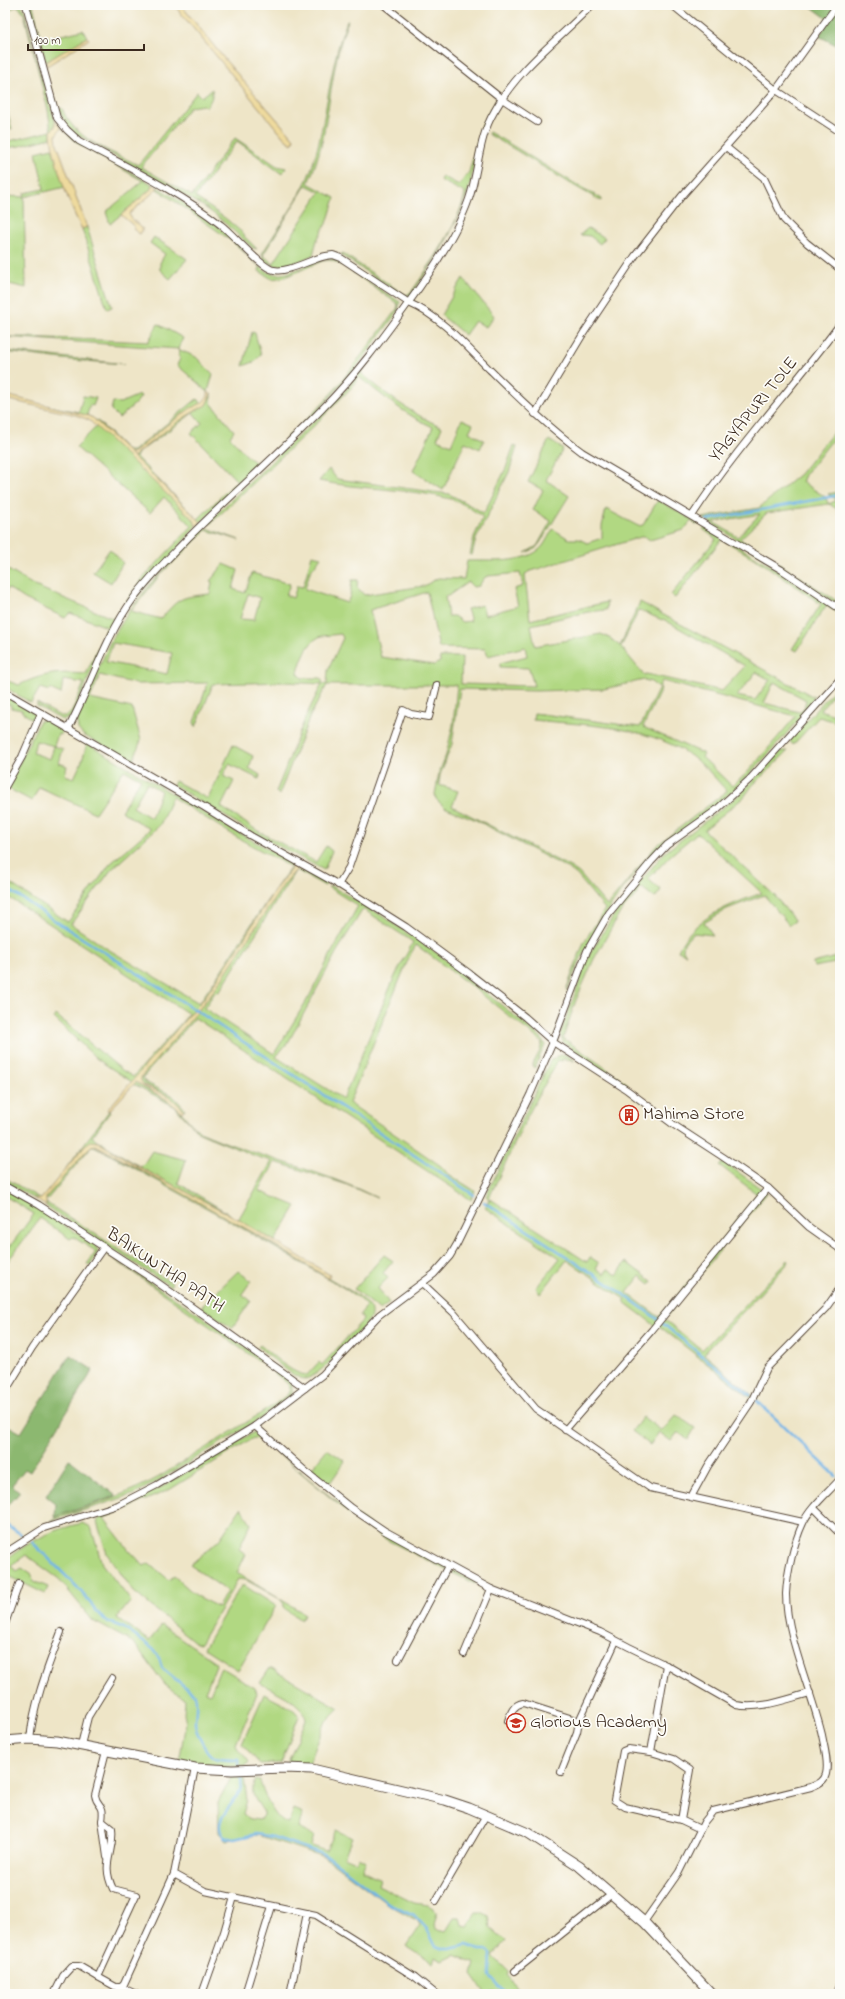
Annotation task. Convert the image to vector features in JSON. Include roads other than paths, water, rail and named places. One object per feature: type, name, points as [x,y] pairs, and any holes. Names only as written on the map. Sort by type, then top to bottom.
[{"type":"street","points":[[26,5],[57,118],[67,130],[79,140],[204,212],[231,233],[270,269],[280,271],[318,258],[333,255],[341,258],[419,307],[450,331],[535,414],[582,452],[782,570],[840,609]]},
{"type":"street","points":[[384,5],[502,99],[537,122]]},
{"type":"street","points":[[68,729],[79,708],[107,640],[141,589],[201,526],[323,409],[358,368],[409,302],[432,269],[462,216],[472,187],[486,128],[502,99],[526,67],[592,5]]},
{"type":"street","points":[[672,5],[776,90],[840,132]]},
{"type":"street","points":[[535,414],[583,334],[635,256],[680,197],[776,90],[838,5]]},
{"type":"street","points":[[726,147],[764,178],[784,220],[807,243],[840,269]]},
{"type":"street","name":"YAGYAPURI TOLE","points":[[692,516],[744,444],[776,406],[840,324]]},
{"type":"street","points":[[5,1553],[44,1528],[118,1505],[157,1485],[255,1426],[322,1375],[379,1315],[423,1284],[442,1266],[457,1244],[530,1095],[553,1042],[587,951],[623,894],[667,845],[715,810],[750,779],[840,679]]},
{"type":"street","points":[[338,885],[349,867],[403,710],[411,714],[429,718],[438,684]]},
{"type":"street","points":[[5,692],[204,807],[251,836],[338,885],[406,927],[525,1017],[553,1042],[627,1090],[674,1125],[768,1188],[809,1227],[840,1249]]},
{"type":"street","points":[[5,787],[22,757],[41,713]]},
{"type":"street","name":"BAIKUNTHA PATH","points":[[5,1186],[39,1205],[198,1310],[305,1388]]},
{"type":"street","points":[[565,1430],[652,1330],[768,1188]]},
{"type":"street","points":[[5,1392],[32,1348],[104,1247]]},
{"type":"street","points":[[423,1284],[453,1312],[530,1403],[565,1430],[650,1488],[803,1522]]},
{"type":"street","points":[[691,1496],[708,1466],[751,1402],[768,1368],[826,1308],[840,1288]]},
{"type":"street","points":[[255,1426],[298,1466],[351,1508],[385,1531],[491,1589],[616,1641],[666,1665],[736,1705],[747,1707],[765,1705],[810,1693]]},
{"type":"street","points":[[644,1922],[679,1872],[708,1816],[720,1808],[811,1787],[823,1781],[827,1770],[824,1747],[796,1647],[787,1602],[789,1573],[803,1522],[840,1479]]},
{"type":"street","points":[[814,1508],[840,1534]]},
{"type":"street","points":[[398,1660],[448,1566]]},
{"type":"street","points":[[5,1624],[19,1584]]},
{"type":"street","points":[[464,1654],[491,1589]]},
{"type":"street","points":[[30,1739],[32,1717],[36,1701],[61,1632]]},
{"type":"street","points":[[561,1772],[577,1732],[579,1721],[616,1641]]},
{"type":"street","points":[[651,1752],[666,1665]]},
{"type":"street","points":[[81,1745],[88,1717],[112,1678]]},
{"type":"street","points":[[508,1721],[512,1708],[517,1704],[523,1703],[579,1721]]},
{"type":"street","points":[[5,1741],[30,1739],[81,1745],[195,1768],[232,1770],[284,1768],[312,1769],[445,1800],[486,1815],[528,1833],[579,1866],[644,1922],[712,1994]]},
{"type":"street","points":[[681,1820],[690,1770],[674,1759],[651,1752],[628,1749],[624,1751],[614,1800],[625,1807],[681,1820],[700,1829]]},
{"type":"street","points":[[98,1977],[136,1895],[113,1889],[107,1877],[107,1861],[113,1836],[112,1829],[102,1821],[102,1806],[95,1799],[106,1751]]},
{"type":"street","points":[[120,1987],[128,1979],[174,1874],[195,1768]]},
{"type":"street","points":[[436,1901],[486,1815]]},
{"type":"street","points":[[174,1874],[205,1891],[316,1915],[414,1976],[436,1994]]},
{"type":"street","points":[[515,1971],[612,1894]]},
{"type":"street","points":[[202,1994],[224,1932],[234,1897]]},
{"type":"street","points":[[245,1994],[272,1906]]},
{"type":"street","points":[[290,1994],[308,1913]]},
{"type":"street","points":[[54,1994],[63,1976],[72,1966],[79,1966],[116,1987],[120,1987],[136,1994]]},
{"type":"street","points":[[835,1994],[840,1983]]},
{"type":"waterway","points":[[707,520],[840,495]]},
{"type":"waterway","points":[[5,887],[66,928],[194,1009],[474,1195]]},
{"type":"waterway","points":[[484,1202],[619,1291],[656,1318],[750,1395]]},
{"type":"waterway","points":[[756,1400],[836,1476]]},
{"type":"waterway","points":[[5,1524],[21,1534]]},
{"type":"waterway","points":[[32,1542],[78,1588],[104,1620],[124,1628],[153,1649],[158,1655],[162,1668],[195,1695],[195,1723],[199,1737],[208,1752],[215,1758],[224,1760],[238,1760],[239,1764]]},
{"type":"waterway","points":[[240,1775],[241,1787],[239,1793],[222,1817],[220,1824],[220,1830],[224,1837],[234,1839],[256,1834],[273,1837],[320,1853],[330,1858],[388,1903],[414,1915],[427,1929],[436,1947],[441,1949],[450,1949],[467,1945],[480,1950],[487,1950],[491,1953],[490,1976],[507,1994]]},
{"type":"place","name":"Mahima Store","points":[[629,1115]]},
{"type":"place","name":"Glorious Academy","points":[[516,1723]]}]
